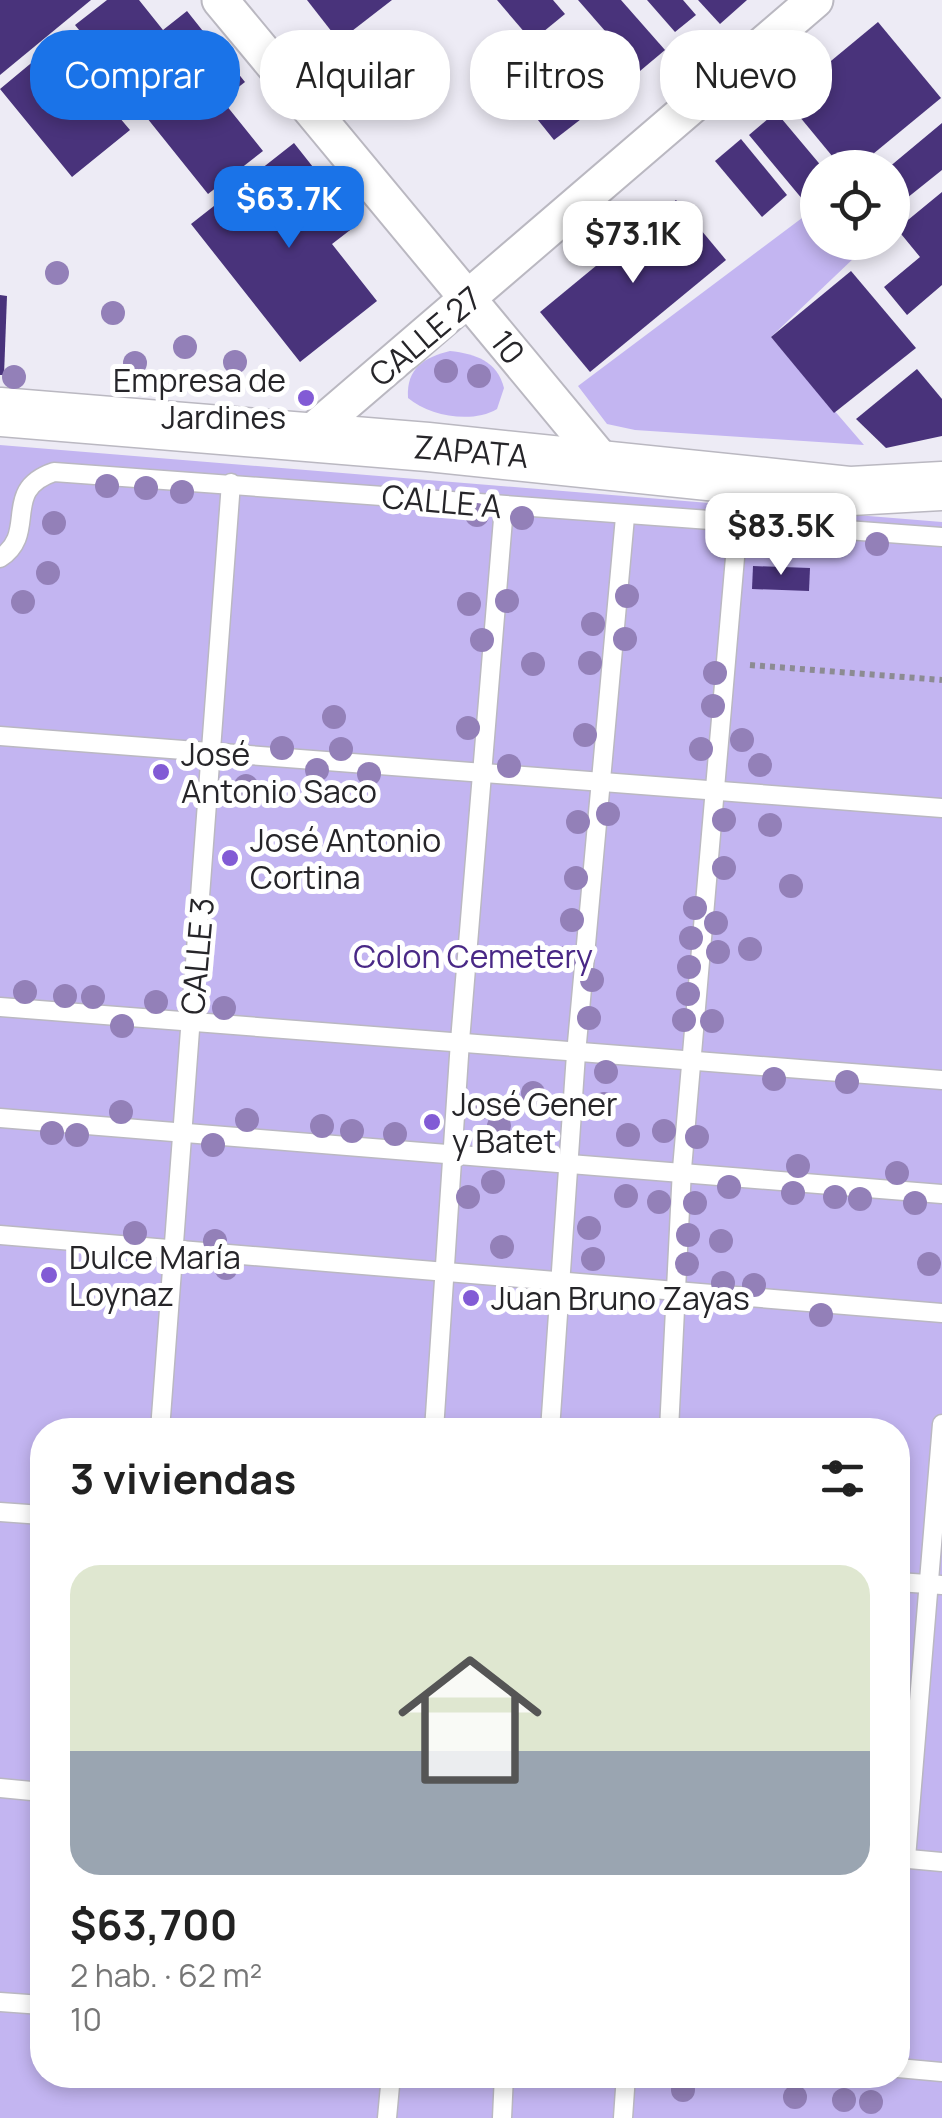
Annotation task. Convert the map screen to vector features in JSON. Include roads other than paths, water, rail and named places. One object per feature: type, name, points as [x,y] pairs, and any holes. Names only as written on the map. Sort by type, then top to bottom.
[{"type":"main road","name":"ZAPATA","points":[[0,412],[604,463],[851,491],[942,486]]},
{"type":"street","name":"10","points":[[220,0],[604,463]]},
{"type":"street","name":"CALLE 27","points":[[306,436],[815,0]]},
{"type":"lane","name":"CALLE A","points":[[0,558],[9,552],[17,535],[22,491],[34,478],[54,472],[231,482],[626,517],[942,537]]},
{"type":"lane","name":"CALLE 3","points":[[161,1418],[214,750],[231,482]]},
{"type":"lane","points":[[435,1418],[480,774],[504,507]]},
{"type":"lane","points":[[551,1418],[576,1054],[626,517]]},
{"type":"lane","points":[[670,1418],[682,1170],[718,792],[738,523]]},
{"type":"lane","points":[[0,736],[942,808]]},
{"type":"lane","points":[[0,1007],[942,1080]]},
{"type":"lane","points":[[0,1118],[682,1170],[942,1194]]},
{"type":"lane","points":[[0,1235],[942,1313]]},
{"type":"lane","points":[[910,1796],[937,1585],[942,1424]]},
{"type":"lane","points":[[0,1512],[30,1514]]},
{"type":"lane","points":[[910,1583],[937,1585]]},
{"type":"lane","points":[[0,1788],[30,1791]]},
{"type":"lane","points":[[910,1859],[942,1862]]},
{"type":"lane","points":[[0,2002],[30,2004]]},
{"type":"lane","points":[[910,2069],[942,2072]]},
{"type":"lane","points":[[387,2118],[390,2088]]},
{"type":"lane","points":[[502,2118],[503,2088]]},
{"type":"lane","points":[[623,2118],[625,2088]]},
{"type":"place","name":"Empresa de Jardines","points":[[306,398]]},
{"type":"place","name":"José Antonio Saco","points":[[161,772]]},
{"type":"place","name":"José Antonio Cortina","points":[[230,858]]},
{"type":"place","name":"José Gener y Batet","points":[[432,1122]]},
{"type":"place","name":"Dulce María Loynaz","points":[[49,1275]]},
{"type":"place","name":"Juan Bruno Zayas","points":[[471,1298]]},
{"type":"park label","name":"Colon Cemetery","points":[[473,956]]}]
